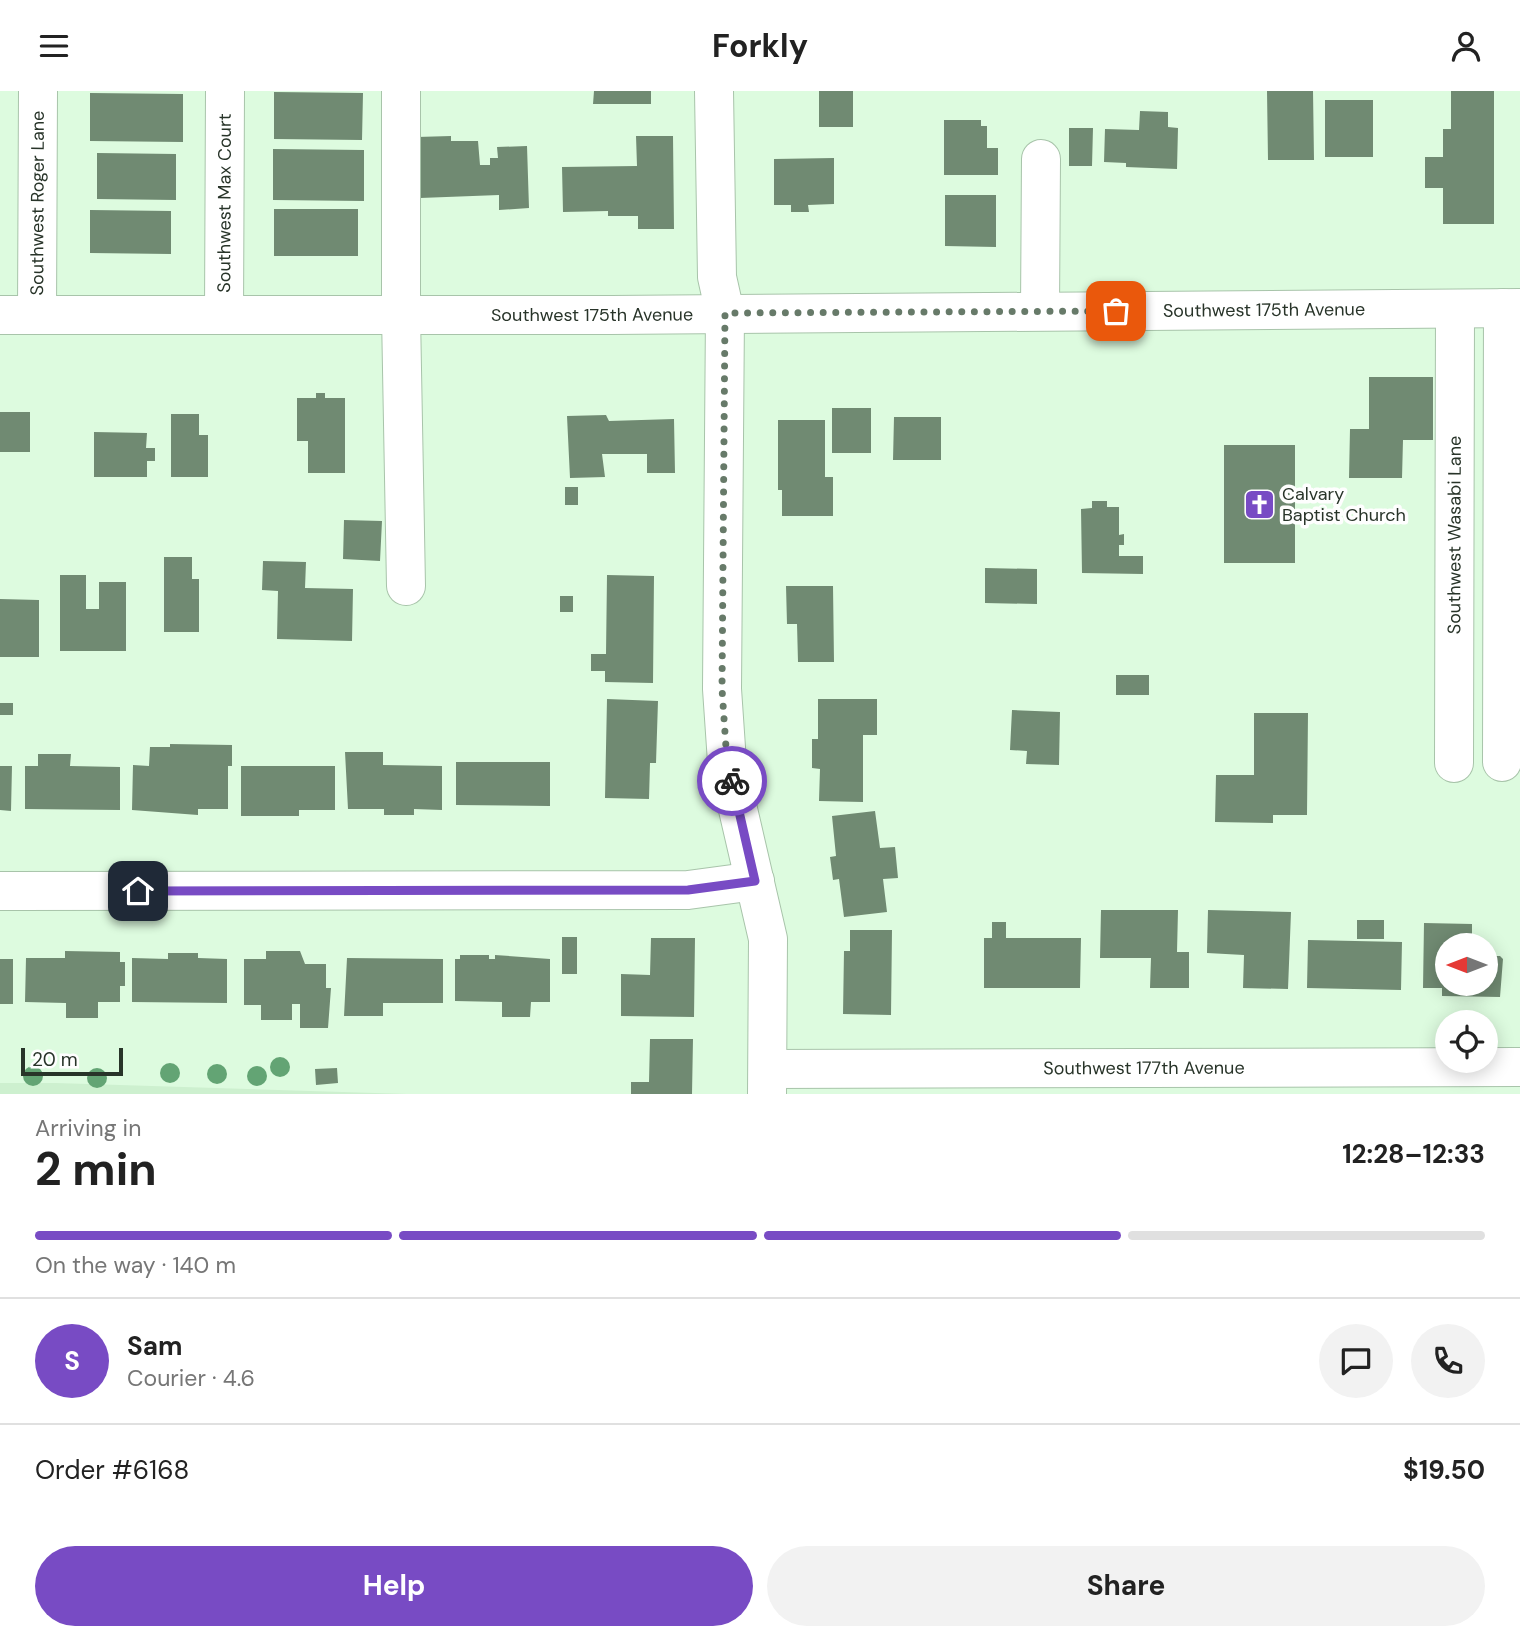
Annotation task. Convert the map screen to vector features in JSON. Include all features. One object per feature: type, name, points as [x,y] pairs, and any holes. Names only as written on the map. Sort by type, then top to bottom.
[{"type":"street","name":"Southwest Roger Lane","points":[[19,315],[38,91]]},
{"type":"street","name":"Southwest Max Court","points":[[224,315],[225,91]]},
{"type":"street","points":[[401,91],[401,315],[406,586]]},
{"type":"street","points":[[714,91],[717,277],[725,313],[722,689],[727,762],[768,939],[768,1081]]},
{"type":"street","points":[[1040,311],[1041,159]]},
{"type":"street","name":"Southwest 175th Avenue","points":[[19,315],[1511,308]]},
{"type":"street","points":[[1502,762],[1511,308]]},
{"type":"street","name":"Southwest Wasabi Lane","points":[[1454,763],[1455,309]]},
{"type":"street","points":[[0,891],[688,890],[755,881]]},
{"type":"street","name":"Southwest 177th Avenue","points":[[768,1081],[1169,1081],[1520,1067]]},
{"type":"shaded area","points":[[0,1083],[56,1083],[407,1094],[0,1094]]},
{"type":"building","points":[[594,91],[651,91],[651,104],[593,104]]},
{"type":"building","points":[[819,91],[853,91],[853,127],[819,127]]},
{"type":"building","points":[[1267,91],[1313,91],[1314,160],[1268,160]]},
{"type":"building","points":[[1451,91],[1494,91],[1494,224],[1443,224],[1443,188],[1425,188],[1425,157],[1443,157],[1443,129],[1451,129]]},
{"type":"building","points":[[274,92],[363,93],[362,140],[274,139]]},
{"type":"building","points":[[90,93],[183,94],[183,142],[90,141]]},
{"type":"building","points":[[1325,100],[1373,100],[1373,157],[1325,157]]},
{"type":"building","points":[[1140,111],[1168,112],[1168,127],[1178,128],[1177,169],[1126,167],[1126,163],[1104,162],[1105,129],[1139,130]]},
{"type":"building","points":[[944,120],[981,120],[981,126],[987,126],[987,148],[998,148],[998,175],[944,175]]},
{"type":"building","points":[[1069,128],[1093,128],[1092,166],[1069,166]]},
{"type":"building","points":[[451,136],[451,141],[478,141],[480,165],[490,165],[490,158],[498,158],[497,147],[527,146],[529,208],[499,210],[499,195],[420,198],[417,137]]},
{"type":"building","points":[[636,136],[673,136],[674,229],[638,229],[638,216],[608,216],[608,211],[563,212],[562,167],[637,166]]},
{"type":"building","points":[[273,149],[364,150],[364,201],[273,200]]},
{"type":"building","points":[[97,153],[176,154],[176,200],[97,199]]},
{"type":"building","points":[[834,158],[834,204],[808,205],[809,212],[791,212],[791,205],[774,205],[774,159]]},
{"type":"building","points":[[945,195],[996,195],[996,247],[945,246]]},
{"type":"building","points":[[274,209],[358,209],[358,256],[274,256]]},
{"type":"building","points":[[90,210],[171,211],[171,254],[90,253]]},
{"type":"building","points":[[1369,377],[1433,377],[1433,440],[1403,440],[1402,478],[1349,478],[1350,429],[1369,429]]},
{"type":"building","points":[[316,393],[325,393],[325,398],[345,398],[345,473],[308,473],[308,441],[297,441],[297,398],[316,398]]},
{"type":"building","points":[[832,408],[871,408],[871,453],[832,453]]},
{"type":"building","points":[[0,412],[30,412],[30,452],[0,452]]},
{"type":"building","points":[[171,414],[199,414],[199,435],[208,435],[208,477],[171,477]]},
{"type":"building","points":[[606,415],[609,421],[674,419],[675,473],[647,473],[647,454],[602,454],[605,477],[570,478],[567,416]]},
{"type":"building","points":[[894,417],[941,417],[941,460],[893,460]]},
{"type":"building","points":[[778,420],[825,420],[825,477],[833,477],[833,516],[782,516],[782,490],[778,490]]},
{"type":"building","points":[[94,432],[147,433],[146,448],[155,448],[155,461],[147,461],[147,477],[94,477]]},
{"type":"building","name":"Calvary Baptist Church","points":[[1224,445],[1295,445],[1295,563],[1224,563]]},
{"type":"building","points":[[565,487],[578,487],[578,505],[565,505]]},
{"type":"building","points":[[1092,501],[1107,501],[1107,507],[1119,507],[1119,535],[1124,534],[1124,545],[1119,545],[1119,556],[1143,556],[1143,574],[1082,573],[1081,509],[1092,508]]},
{"type":"building","points":[[344,520],[382,521],[380,561],[343,559]]},
{"type":"building","points":[[164,557],[192,557],[192,579],[199,579],[199,632],[164,632]]},
{"type":"building","points":[[263,561],[306,562],[305,588],[353,589],[352,641],[277,639],[278,591],[262,590]]},
{"type":"building","points":[[985,568],[1037,569],[1037,604],[985,603]]},
{"type":"building","points":[[60,575],[86,575],[86,609],[99,609],[99,582],[126,582],[126,651],[60,651]]},
{"type":"building","points":[[607,575],[654,576],[653,683],[605,682],[605,671],[591,671],[591,654],[606,654]]},
{"type":"building","points":[[786,586],[833,586],[834,662],[798,662],[797,624],[787,624]]},
{"type":"building","points":[[560,596],[573,596],[573,612],[560,612]]},
{"type":"building","points":[[0,599],[39,600],[39,657],[0,657]]},
{"type":"building","points":[[1116,675],[1149,675],[1149,695],[1116,695]]},
{"type":"building","points":[[607,699],[658,701],[656,763],[650,763],[649,799],[605,798]]},
{"type":"building","points":[[818,699],[877,699],[877,735],[863,735],[863,802],[819,801],[820,769],[812,768],[812,739],[818,739]]},
{"type":"building","points":[[0,703],[13,703],[13,715],[0,715]]},
{"type":"building","points":[[1012,710],[1060,712],[1059,765],[1026,764],[1027,751],[1010,750]]},
{"type":"building","points":[[1254,713],[1308,713],[1307,815],[1273,815],[1273,823],[1215,822],[1216,775],[1254,775]]},
{"type":"building","points":[[170,744],[232,745],[232,766],[228,766],[228,809],[198,809],[198,815],[132,810],[133,765],[149,766],[150,747],[170,747]]},
{"type":"building","points":[[345,752],[383,752],[383,765],[442,766],[442,810],[414,809],[414,815],[384,815],[384,809],[348,809]]},
{"type":"building","points":[[38,754],[71,754],[70,766],[120,767],[120,810],[25,809],[25,766],[38,766]]},
{"type":"building","points":[[456,762],[550,762],[550,806],[456,805]]},
{"type":"building","points":[[0,766],[12,766],[11,811],[0,810]]},
{"type":"building","points":[[241,766],[335,766],[335,810],[299,810],[299,816],[241,816]]},
{"type":"building","points":[[875,811],[880,848],[895,847],[898,878],[883,879],[887,912],[844,917],[839,879],[833,880],[830,857],[836,856],[832,816]]},
{"type":"building","points":[[1101,910],[1178,910],[1177,952],[1189,952],[1189,988],[1150,988],[1151,958],[1100,958]]},
{"type":"building","points":[[1208,910],[1291,912],[1288,989],[1243,988],[1244,955],[1207,953]]},
{"type":"building","points":[[1357,920],[1384,920],[1384,939],[1357,939]]},
{"type":"building","points":[[992,922],[1006,922],[1006,938],[1081,938],[1080,988],[984,988],[984,938],[992,938]]},
{"type":"building","points":[[1424,923],[1472,924],[1472,933],[1435,933],[1435,988],[1423,988]]},
{"type":"building","points":[[850,930],[892,930],[891,1015],[843,1014],[844,951],[850,951]]},
{"type":"building","points":[[562,937],[577,937],[577,974],[562,974]]},
{"type":"building","points":[[651,938],[695,938],[694,1017],[621,1016],[621,974],[650,975]]},
{"type":"building","points":[[1308,940],[1402,942],[1401,990],[1307,988]]},
{"type":"building","points":[[65,951],[120,952],[120,962],[125,962],[125,986],[120,986],[120,1002],[98,1002],[98,1018],[66,1018],[66,1003],[25,1002],[26,958],[65,958]]},
{"type":"building","points":[[266,951],[300,951],[305,964],[326,964],[326,988],[331,988],[328,1028],[300,1028],[300,1004],[292,1004],[292,1020],[261,1020],[261,1005],[244,1005],[244,959],[266,959]]},
{"type":"building","points":[[168,953],[198,953],[198,958],[227,959],[227,1003],[132,1002],[132,958],[168,959]]},
{"type":"building","points":[[460,955],[489,955],[489,959],[495,959],[495,955],[550,959],[550,1002],[531,1002],[530,1017],[502,1017],[502,1002],[455,1001],[455,959],[460,959]]},
{"type":"building","points":[[1500,956],[1503,959],[1500,997],[1442,996],[1498,996]]},
{"type":"building","points":[[347,958],[443,959],[443,1003],[383,1003],[383,1016],[344,1016]]},
{"type":"building","points":[[0,959],[13,959],[13,1004],[0,1004]]},
{"type":"building","points":[[650,1039],[693,1039],[692,1094],[631,1094],[631,1082],[649,1082]]},
{"type":"building","points":[[337,1068],[338,1083],[316,1085],[315,1069]]},
{"type":"way so far","points":[[732,781],[727,762],[722,689],[725,313],[1116,311]]},
{"type":"place","name":"Calvary Baptist Church","points":[[1259,504]]},
{"type":"route","points":[[138,891],[688,890],[755,881],[732,781]]}]
